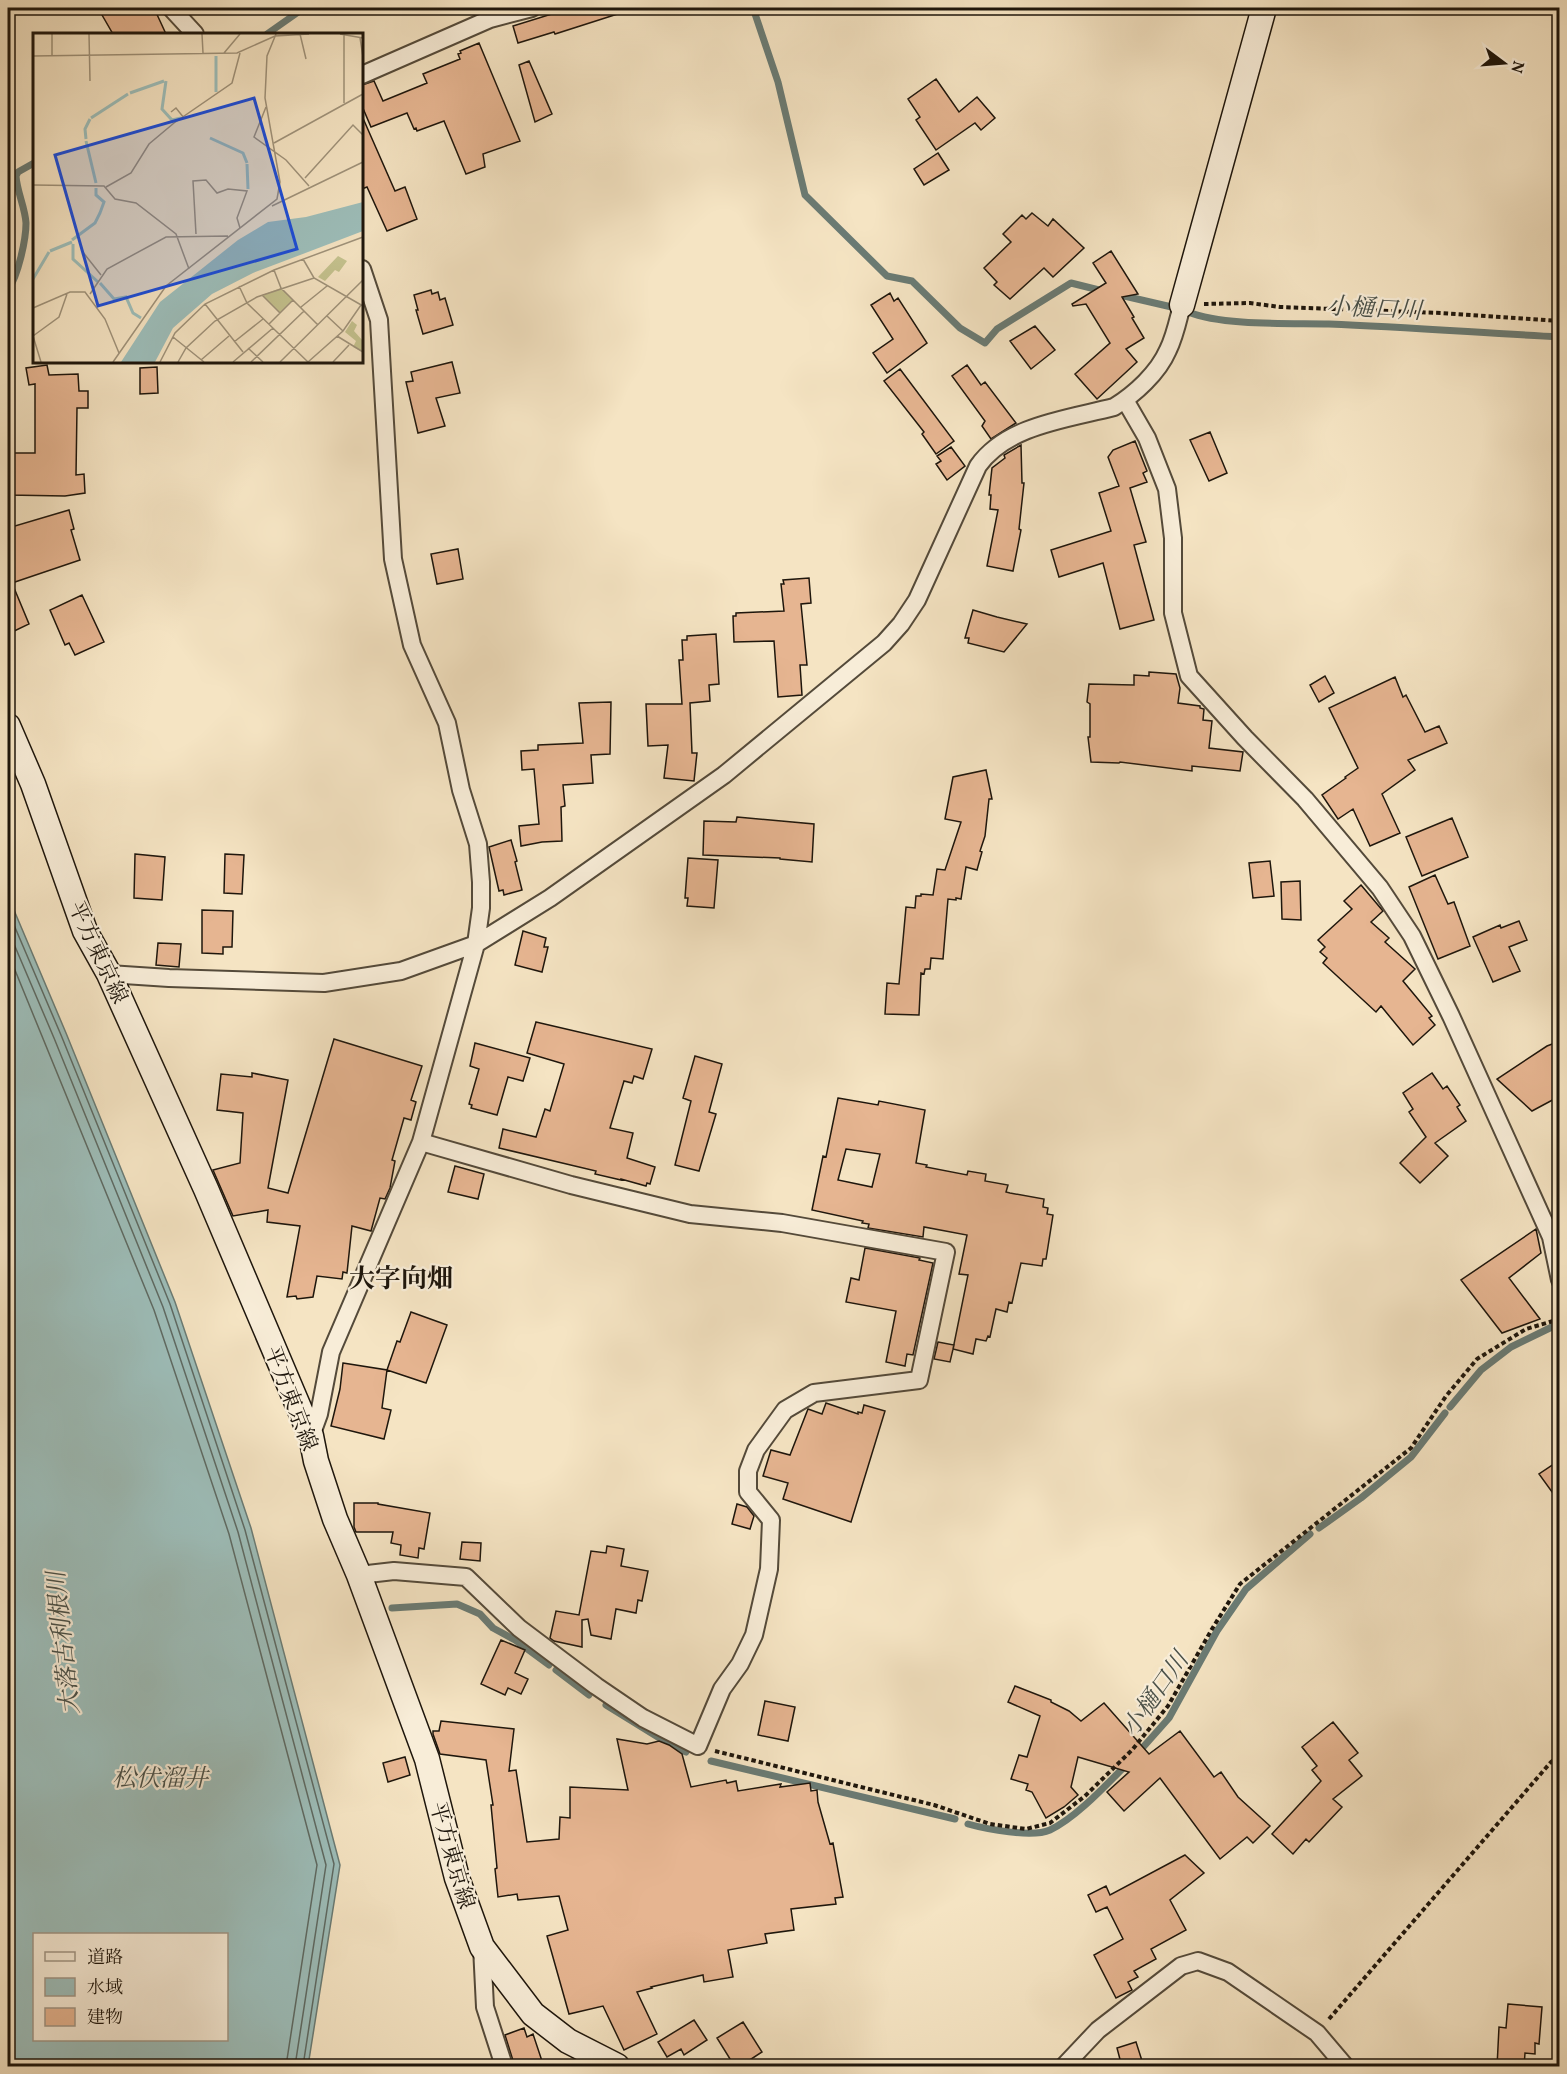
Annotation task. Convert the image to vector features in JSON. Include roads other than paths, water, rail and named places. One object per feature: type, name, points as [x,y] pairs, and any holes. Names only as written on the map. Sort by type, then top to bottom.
[{"type":"main road","points":[[1182,305],[1264,8]]},
{"type":"main road","name":"平方東京線","points":[[8,726],[33,784],[85,931],[109,974],[206,1189],[312,1436],[316,1461],[335,1519],[359,1575],[427,1759],[457,1878],[482,1947],[533,2014],[568,2041],[617,2067]]},
{"type":"street","points":[[171,8],[194,33]]},
{"type":"street","points":[[363,75],[490,19],[532,8]]},
{"type":"street","points":[[312,1436],[319,1414],[331,1352],[421,1143],[476,944],[481,908],[482,882],[478,844],[461,790],[447,723],[412,645],[393,559],[379,320],[363,272]]},
{"type":"street","points":[[109,974],[324,983],[401,971],[476,944],[550,898],[724,775],[884,643],[901,624],[917,600],[984,457],[1009,439],[1031,428],[1114,407],[1125,400],[1163,360],[1182,305]]},
{"type":"street","points":[[1125,400],[1147,438],[1167,489],[1173,538],[1173,614],[1189,676],[1313,808],[1380,888],[1412,936],[1451,1016],[1551,1237],[1560,1280]]},
{"type":"street","points":[[359,1575],[394,1571],[466,1577],[519,1628],[596,1686],[643,1718],[698,1746],[722,1689],[740,1664],[754,1635],[769,1569],[771,1520],[748,1492],[748,1471],[756,1450],[785,1410],[814,1393],[919,1380],[946,1252],[782,1223],[690,1214],[571,1185],[421,1143]]},
{"type":"street","points":[[482,1947],[485,2007],[504,2067]]},
{"type":"street","points":[[1064,2067],[1107,2023],[1181,1966],[1198,1961],[1228,1972],[1317,2033],[1345,2067]]},
{"type":"water","name":"松伏溜井","points":[[8,896],[175,1302],[251,1528],[340,1865],[308,2066],[8,2066]]},
{"type":"waterway","points":[[268,33],[304,8]]},
{"type":"waterway","points":[[753,8],[778,82],[805,195],[887,276],[912,281],[960,328],[985,343],[997,329],[1071,283],[1103,291]]},
{"type":"waterway","points":[[8,290],[18,267],[26,230],[16,176],[18,172],[33,164]]},
{"type":"waterway","points":[[1120,295],[1176,308]]},
{"type":"waterway","name":"小樋口川","points":[[1188,312],[1238,322],[1358,325],[1560,337]]},
{"type":"waterway","name":"小樋口川","points":[[1450,1407],[1481,1370],[1511,1347],[1554,1326]]},
{"type":"waterway","name":"小樋口川","points":[[1319,1528],[1361,1498],[1411,1457],[1445,1413]]},
{"type":"waterway","name":"小樋口川","points":[[1137,1754],[1169,1718],[1217,1631],[1246,1589],[1310,1534]]},
{"type":"waterway","name":"小樋口川","points":[[392,1608],[457,1604],[480,1614],[493,1628],[515,1640],[549,1665]]},
{"type":"waterway","name":"小樋口川","points":[[556,1670],[589,1695]]},
{"type":"waterway","name":"小樋口川","points":[[606,1705],[686,1752]]},
{"type":"waterway","name":"小樋口川","points":[[711,1761],[955,1819]]},
{"type":"waterway","name":"小樋口川","points":[[968,1824],[1021,1833],[1050,1830],[1081,1809],[1127,1764]]},
{"type":"district","name":"大字向畑","points":[[401,1278]]},
{"type":"water label","name":"大落古利根川","points":[[63,1643]]}]
